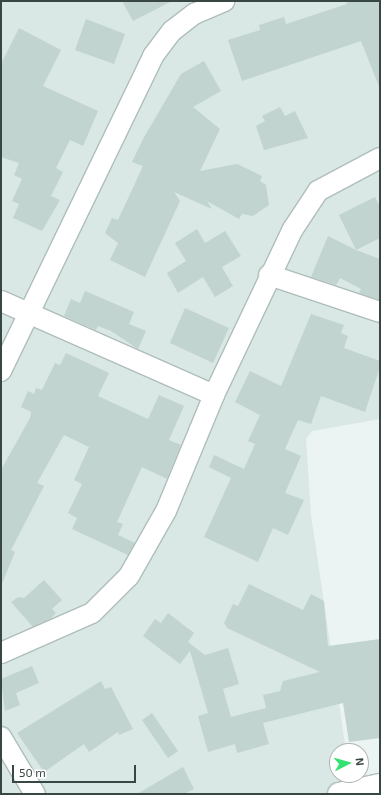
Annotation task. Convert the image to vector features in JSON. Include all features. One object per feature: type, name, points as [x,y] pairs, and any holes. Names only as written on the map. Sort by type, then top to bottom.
[{"type":"street","points":[[1,371],[153,56],[172,31],[194,14],[224,1]]},
{"type":"street","points":[[1,653],[92,613],[129,576],[166,511],[214,395],[269,275],[293,229],[318,191],[380,158]]},
{"type":"street","points":[[269,275],[380,312]]},
{"type":"street","points":[[1,301],[29,312],[214,395]]},
{"type":"street","points":[[1,737],[35,794]]},
{"type":"street","points":[[339,794],[380,785]]},
{"type":"shaded area","points":[[1,1],[380,1],[380,419],[312,431],[306,439],[311,515],[345,743],[329,743],[329,783],[350,783],[351,794],[1,794]]},
{"type":"building","points":[[122,1],[172,1],[133,21]]},
{"type":"building","points":[[347,1],[380,1],[380,89],[361,41],[242,81],[228,40],[260,30],[259,25],[284,17],[286,24],[347,4]]},
{"type":"building","points":[[86,19],[125,34],[114,64],[75,50]]},
{"type":"building","points":[[19,28],[61,50],[43,86],[98,111],[83,146],[70,140],[56,168],[63,172],[51,196],[60,200],[42,231],[13,218],[19,204],[12,201],[22,179],[14,175],[19,163],[1,157],[1,64]]},
{"type":"building","points":[[204,61],[221,91],[193,107],[220,129],[200,171],[237,164],[262,176],[260,181],[266,185],[269,205],[253,216],[242,214],[239,219],[207,201],[212,209],[174,192],[180,201],[145,277],[110,260],[118,243],[105,233],[112,218],[118,220],[143,166],[132,162],[143,139],[181,74]]},
{"type":"building","points":[[280,107],[285,116],[295,111],[308,138],[264,150],[256,126],[265,121],[262,116]]},
{"type":"building","points":[[375,197],[380,207],[380,238],[356,250],[339,215]]},
{"type":"building","points":[[197,229],[205,243],[225,231],[241,256],[222,267],[233,286],[215,297],[203,277],[178,293],[167,273],[186,261],[175,243]]},
{"type":"building","points":[[328,236],[356,250],[380,259],[380,300],[359,293],[361,289],[340,278],[336,285],[311,277]]},
{"type":"building","points":[[85,291],[134,312],[129,324],[146,331],[138,349],[111,331],[98,326],[96,330],[64,316],[71,299],[80,303]]},
{"type":"building","points":[[185,308],[229,328],[213,363],[170,343]]},
{"type":"building","points":[[311,314],[344,325],[341,333],[348,336],[344,348],[380,361],[380,367],[365,412],[321,396],[311,424],[298,420],[285,449],[301,456],[285,493],[304,500],[288,535],[273,528],[258,562],[204,537],[231,478],[209,467],[214,455],[244,469],[255,444],[248,441],[260,415],[235,402],[250,371],[281,386]]},
{"type":"building","points":[[66,353],[109,373],[98,396],[148,419],[159,395],[184,406],[169,440],[181,445],[167,479],[142,467],[117,522],[123,524],[118,535],[135,543],[128,555],[72,529],[77,518],[68,513],[82,484],[74,480],[89,447],[64,435],[37,483],[44,486],[11,550],[15,552],[1,586],[1,470],[30,418],[31,412],[21,407],[28,391],[34,394],[36,388],[42,390],[55,363],[60,365]]},
{"type":"building","points":[[44,580],[62,600],[52,609],[56,613],[50,619],[33,627],[11,602],[18,597],[24,598]]},
{"type":"building","points":[[249,584],[303,610],[311,594],[324,601],[328,646],[380,639],[380,738],[349,742],[343,703],[263,723],[269,744],[237,753],[235,744],[208,752],[198,716],[208,713],[190,651],[180,664],[143,636],[155,619],[161,623],[168,613],[194,633],[188,642],[205,655],[228,648],[239,684],[223,689],[231,717],[266,708],[263,695],[280,691],[283,681],[320,672],[227,628],[224,623],[233,604],[238,606]]},
{"type":"building","points":[[32,666],[39,683],[16,693],[20,705],[5,711],[1,679]]},
{"type":"building","points":[[101,681],[105,689],[111,687],[133,729],[119,735],[118,732],[89,752],[84,744],[44,772],[17,733]]},
{"type":"building","points":[[152,713],[178,751],[168,758],[142,720]]},
{"type":"building","points":[[183,767],[194,789],[184,794],[137,794]]}]
